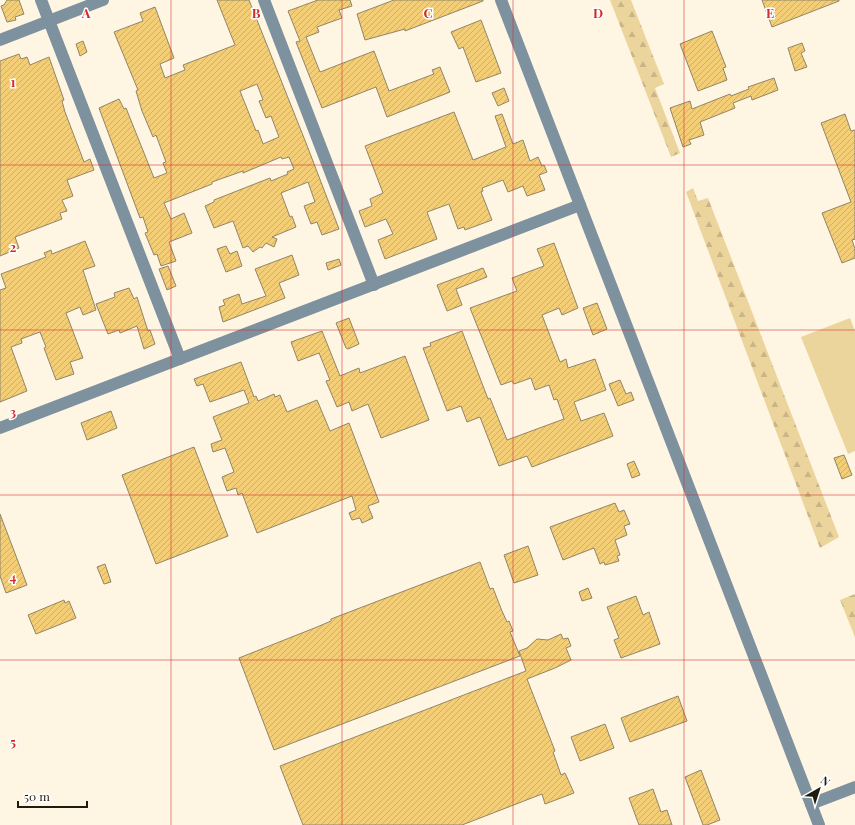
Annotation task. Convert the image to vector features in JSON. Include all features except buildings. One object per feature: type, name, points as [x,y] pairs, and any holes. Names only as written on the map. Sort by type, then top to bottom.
[{"type":"street","points":[[41,0],[180,359]]},
{"type":"street","points":[[0,40],[103,0]]},
{"type":"street","points":[[264,0],[374,285]]},
{"type":"street","points":[[501,0],[819,825]]},
{"type":"street","points":[[0,428],[580,205]]},
{"type":"street","points":[[811,804],[855,787]]},
{"type":"green space","points":[[610,0],[631,0],[664,84],[655,88],[680,153],[671,157]]},
{"type":"green space","points":[[693,188],[698,201],[708,198],[839,537],[820,548],[686,192]]},
{"type":"green space","points":[[850,318],[855,331],[855,451],[848,454],[801,337]]},
{"type":"green space","points":[[855,594],[855,637],[840,600]]}]
